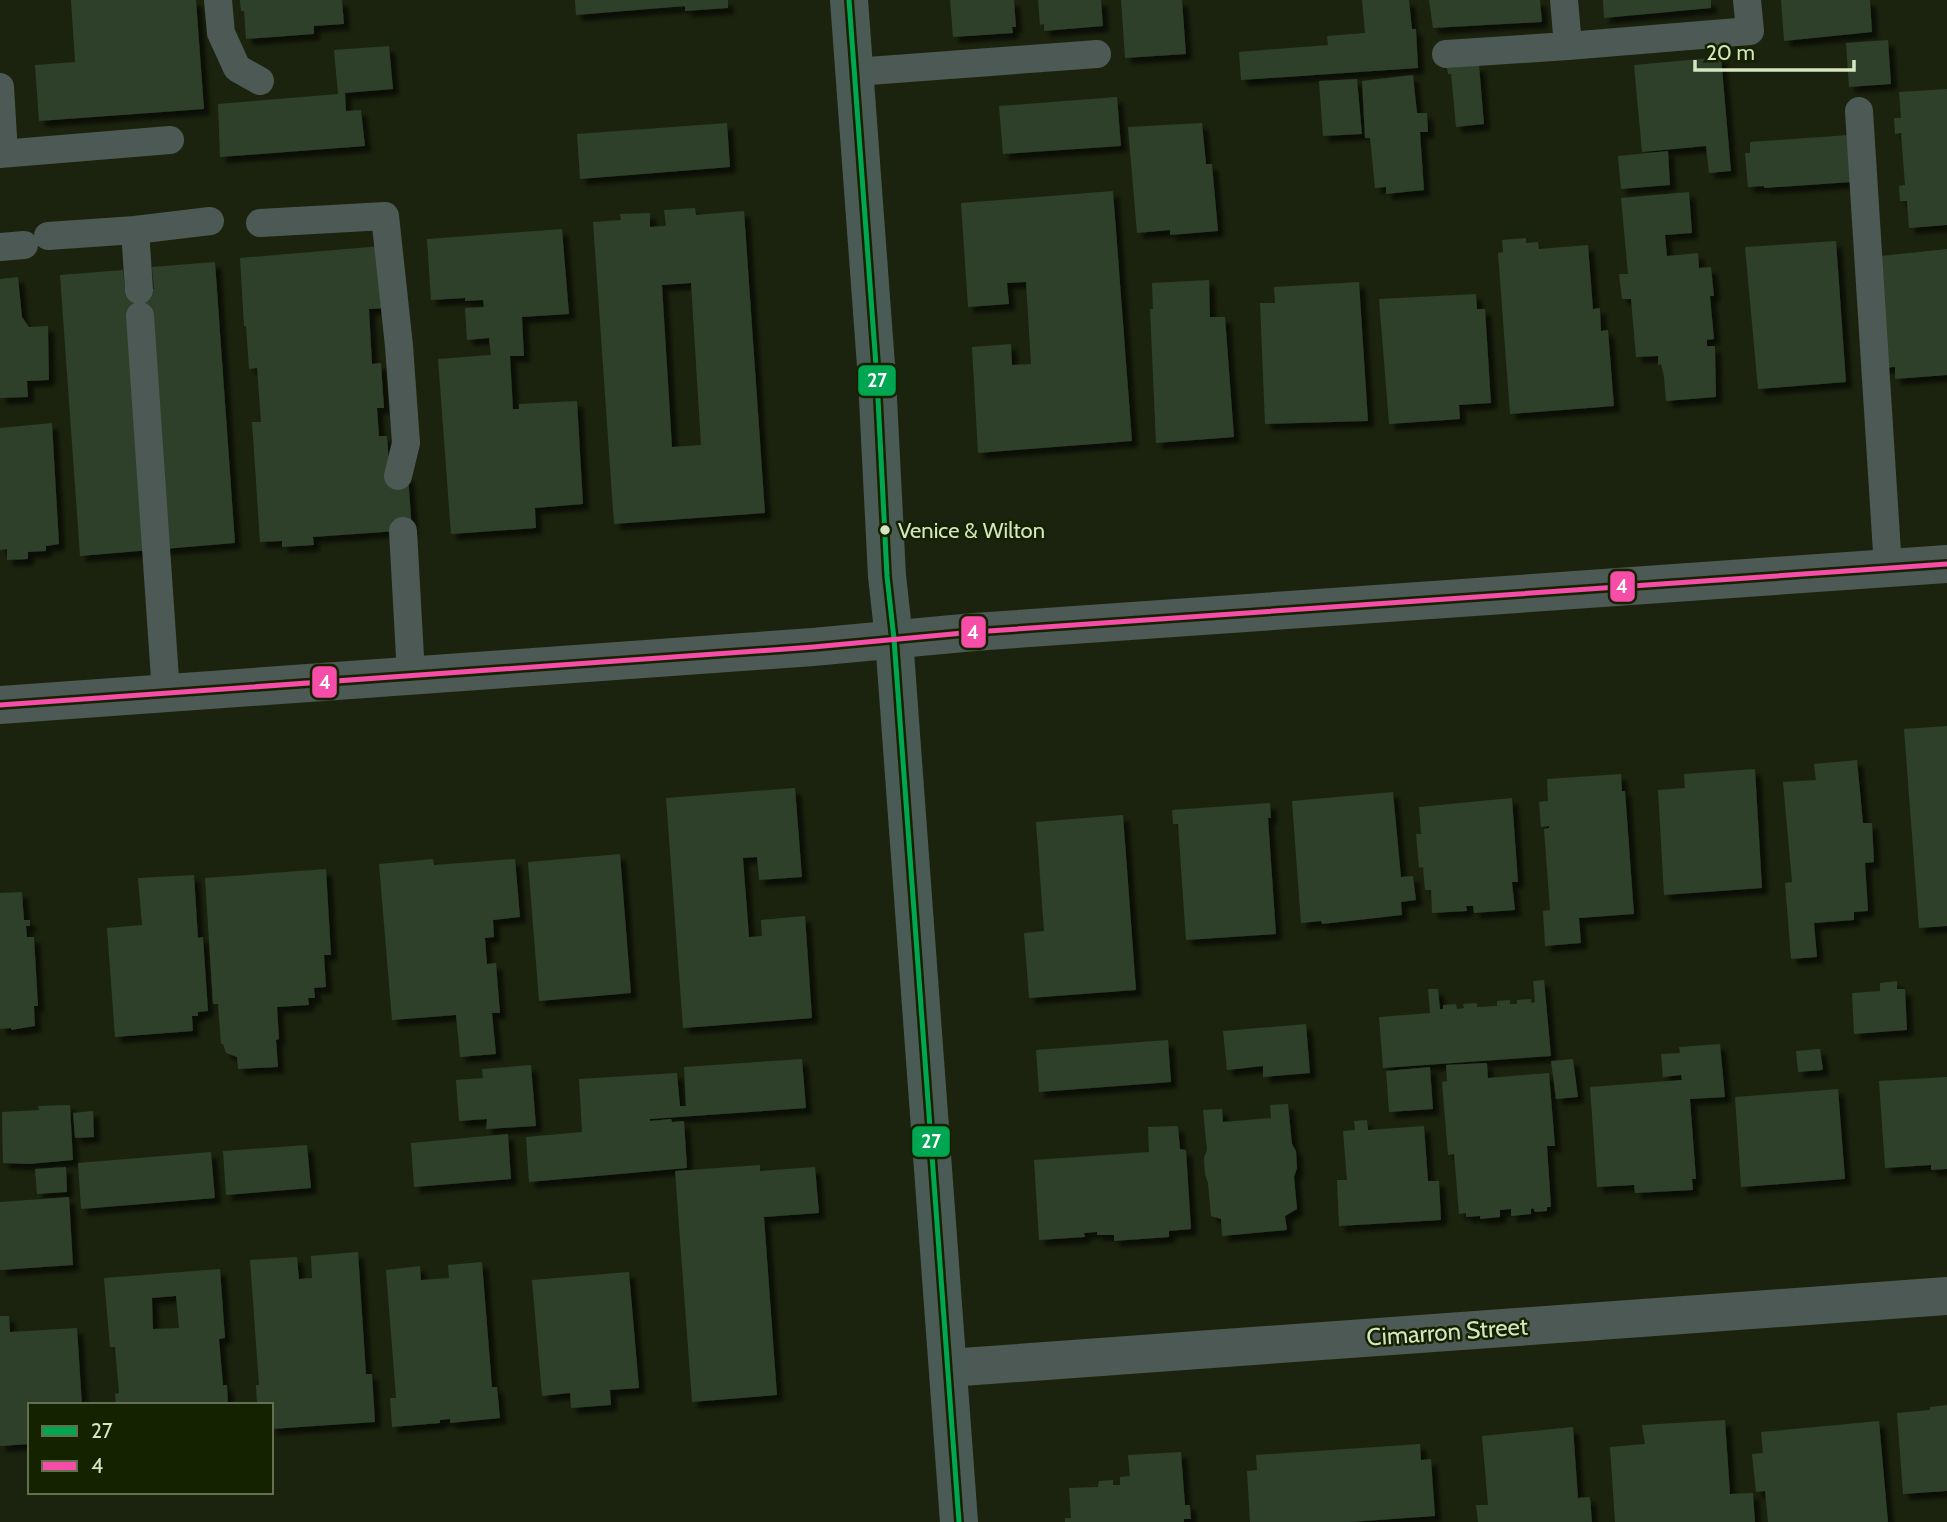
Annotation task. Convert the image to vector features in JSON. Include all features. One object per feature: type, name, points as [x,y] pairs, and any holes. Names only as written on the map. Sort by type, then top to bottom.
[{"type":"main road","points":[[849,0],[877,379],[887,576],[894,639],[959,1522]]},
{"type":"street","points":[[0,705],[1947,564]]},
{"type":"street","name":"Cimarron Street","points":[[948,1368],[1947,1296]]},
{"type":"lane","points":[[218,0],[221,33],[237,68],[260,81]]},
{"type":"lane","points":[[1564,0],[1568,46]]},
{"type":"lane","points":[[1446,54],[1750,31],[1747,0]]},
{"type":"lane","points":[[855,72],[1097,54]]},
{"type":"lane","points":[[0,87],[2,153],[170,140]]},
{"type":"lane","points":[[1859,111],[1888,568]]},
{"type":"lane","points":[[260,223],[386,216],[406,443],[398,476]]},
{"type":"lane","points":[[24,243],[210,221]]},
{"type":"lane","points":[[135,230],[166,693]]},
{"type":"lane","points":[[403,531],[411,675]]},
{"type":"building","points":[[71,0],[196,0],[204,109],[39,121],[35,65],[75,62]]},
{"type":"building","points":[[240,0],[342,0],[344,24],[314,26],[314,34],[246,39],[244,11],[241,11]]},
{"type":"building","points":[[575,0],[728,0],[728,8],[685,11],[685,6],[576,15]]},
{"type":"building","points":[[950,0],[1014,0],[1016,27],[1012,27],[1013,33],[953,37]]},
{"type":"building","points":[[1038,0],[1101,0],[1103,26],[1044,31],[1044,24],[1040,25]]},
{"type":"building","points":[[1121,0],[1182,0],[1186,54],[1125,58]]},
{"type":"building","points":[[1362,0],[1409,0],[1412,29],[1416,29],[1418,68],[1241,80],[1239,52],[1328,45],[1327,36],[1365,33]]},
{"type":"building","points":[[1429,0],[1540,0],[1542,22],[1433,28]]},
{"type":"building","points":[[1603,0],[1711,0],[1711,8],[1604,18]]},
{"type":"building","points":[[1781,0],[1870,0],[1872,32],[1784,41]]},
{"type":"building","points":[[1888,40],[1891,84],[1849,87],[1846,43]]},
{"type":"building","points":[[389,46],[393,89],[345,93],[346,111],[361,110],[365,146],[220,157],[218,104],[338,94],[334,50]]},
{"type":"building","points":[[1721,57],[1731,171],[1709,173],[1706,146],[1642,152],[1634,65]]},
{"type":"building","points":[[1479,65],[1484,124],[1456,127],[1451,74],[1448,74],[1447,68]]},
{"type":"building","points":[[1413,75],[1417,113],[1427,113],[1428,132],[1420,132],[1424,190],[1386,194],[1386,187],[1375,188],[1370,138],[1365,138],[1362,81]]},
{"type":"building","points":[[1357,79],[1362,134],[1323,136],[1319,81]]},
{"type":"building","points":[[1947,89],[1947,225],[1909,228],[1907,201],[1900,201],[1899,186],[1905,185],[1901,133],[1895,134],[1894,118],[1901,118],[1899,92]]},
{"type":"building","points":[[1117,97],[1121,146],[1003,154],[999,106]]},
{"type":"building","points":[[727,123],[730,167],[580,179],[577,134]]},
{"type":"building","points":[[1202,123],[1206,164],[1212,164],[1218,231],[1170,235],[1170,230],[1137,233],[1128,127]]},
{"type":"building","points":[[1849,135],[1852,182],[1748,187],[1745,153],[1750,153],[1750,142]]},
{"type":"building","points":[[1668,151],[1670,185],[1621,189],[1618,156]]},
{"type":"building","points":[[1113,191],[1132,441],[978,453],[972,347],[1011,344],[1012,365],[1031,364],[1026,282],[1007,283],[1009,304],[968,307],[961,203]]},
{"type":"building","points":[[1689,192],[1692,233],[1665,235],[1667,256],[1698,253],[1699,268],[1711,267],[1714,296],[1710,296],[1714,339],[1707,340],[1707,346],[1715,346],[1716,397],[1666,401],[1664,377],[1661,364],[1658,365],[1658,356],[1636,357],[1631,299],[1622,299],[1619,274],[1628,274],[1621,198]]},
{"type":"building","points":[[695,208],[696,215],[744,211],[765,513],[614,524],[593,222],[621,220],[620,214],[650,213],[650,227],[666,226],[664,210]],"holes":[[[691,283],[701,445],[672,447],[662,285]]]},
{"type":"building","points":[[562,229],[569,314],[522,317],[524,356],[510,356],[513,409],[519,409],[519,404],[577,401],[583,504],[535,508],[536,528],[451,534],[438,359],[491,355],[489,338],[467,340],[465,308],[484,307],[483,300],[431,300],[427,239]]},
{"type":"building","points":[[1526,238],[1526,243],[1538,242],[1539,249],[1588,245],[1593,309],[1600,308],[1601,331],[1608,330],[1614,406],[1510,414],[1498,253],[1503,252],[1502,240]]},
{"type":"building","points":[[1836,241],[1846,382],[1758,389],[1745,247]]},
{"type":"building","points":[[382,246],[388,308],[369,309],[372,364],[381,363],[384,408],[377,408],[379,436],[387,436],[390,477],[408,475],[412,530],[313,537],[314,545],[282,547],[282,541],[260,542],[252,422],[261,422],[257,368],[249,369],[240,258]]},
{"type":"building","points":[[1947,249],[1947,375],[1895,379],[1895,367],[1881,368],[1881,256]]},
{"type":"building","points":[[215,262],[235,543],[80,556],[60,275],[123,270],[125,291],[154,289],[152,267]]},
{"type":"building","points":[[18,277],[22,317],[29,327],[48,326],[49,380],[27,381],[28,397],[0,398],[0,279]]},
{"type":"building","points":[[1209,280],[1210,317],[1225,317],[1234,437],[1156,443],[1150,309],[1153,309],[1152,283]]},
{"type":"building","points":[[1359,282],[1368,421],[1265,424],[1260,303],[1275,303],[1274,287]]},
{"type":"building","points":[[1476,294],[1477,309],[1485,309],[1491,403],[1459,405],[1460,419],[1389,424],[1379,299]]},
{"type":"building","points":[[52,423],[59,544],[46,546],[46,551],[28,552],[28,559],[7,560],[7,549],[0,550],[0,428]]},
{"type":"building","points":[[1947,726],[1947,926],[1919,928],[1904,729]]},
{"type":"building","points":[[1857,760],[1863,823],[1872,823],[1874,862],[1865,863],[1868,911],[1854,912],[1854,920],[1814,923],[1817,957],[1791,959],[1785,883],[1792,882],[1783,782],[1816,780],[1814,764]]},
{"type":"building","points":[[1755,769],[1762,888],[1664,895],[1658,790],[1685,788],[1684,774]]},
{"type":"building","points":[[1621,774],[1622,791],[1625,791],[1634,914],[1579,918],[1581,943],[1545,946],[1543,911],[1550,910],[1544,829],[1549,826],[1541,827],[1539,802],[1548,801],[1547,779]]},
{"type":"building","points":[[795,788],[802,877],[759,880],[757,857],[743,858],[749,937],[762,936],[761,920],[805,916],[812,1018],[683,1028],[666,798]]},
{"type":"building","points":[[1393,792],[1401,877],[1413,876],[1416,900],[1401,902],[1402,915],[1322,924],[1321,921],[1301,923],[1292,801]]},
{"type":"building","points":[[1512,798],[1518,882],[1512,882],[1515,910],[1474,913],[1473,906],[1466,906],[1467,911],[1432,913],[1431,890],[1425,890],[1423,867],[1419,868],[1416,834],[1421,834],[1419,807]]},
{"type":"building","points":[[1270,803],[1271,818],[1268,818],[1276,934],[1186,940],[1178,824],[1173,824],[1172,810]]},
{"type":"building","points":[[1123,815],[1136,990],[1029,998],[1024,933],[1044,931],[1036,822]]},
{"type":"building","points":[[620,854],[631,993],[539,1001],[528,862]]},
{"type":"building","points":[[433,859],[434,865],[515,859],[520,917],[493,920],[494,937],[485,938],[487,964],[496,963],[500,1013],[492,1013],[496,1054],[460,1057],[456,1015],[392,1020],[379,864]]},
{"type":"building","points":[[326,869],[331,955],[324,955],[326,987],[314,988],[315,998],[308,998],[309,1005],[277,1007],[278,1067],[238,1069],[237,1057],[226,1053],[221,1044],[218,1004],[213,1004],[205,878]]},
{"type":"building","points":[[194,875],[198,938],[203,937],[208,1011],[192,1016],[193,1031],[115,1037],[107,928],[142,925],[138,878]]},
{"type":"building","points":[[22,892],[24,920],[30,920],[30,926],[26,926],[27,937],[34,937],[38,1006],[34,1006],[35,1026],[0,1029],[0,893]]},
{"type":"building","points":[[1544,980],[1551,1056],[1383,1068],[1379,1017],[1430,1013],[1428,989],[1438,989],[1440,1009],[1443,1009],[1443,1005],[1456,1004],[1457,1009],[1464,1008],[1463,1004],[1477,1003],[1477,1007],[1497,1006],[1497,1001],[1510,1000],[1510,1004],[1517,1004],[1517,1000],[1531,999],[1531,1003],[1535,1002],[1533,981]]},
{"type":"building","points":[[1897,981],[1897,989],[1905,989],[1907,1030],[1854,1034],[1852,993],[1880,991],[1880,983]]},
{"type":"building","points":[[1306,1024],[1310,1073],[1263,1077],[1263,1066],[1227,1070],[1223,1031]]},
{"type":"building","points":[[1168,1040],[1171,1082],[1039,1092],[1036,1050]]},
{"type":"building","points":[[1720,1044],[1725,1097],[1690,1099],[1696,1179],[1692,1179],[1693,1190],[1635,1193],[1634,1185],[1597,1187],[1590,1087],[1682,1080],[1681,1075],[1663,1077],[1661,1054],[1680,1053],[1679,1047]]},
{"type":"building","points":[[1820,1049],[1823,1070],[1798,1072],[1796,1051]]},
{"type":"building","points":[[802,1059],[806,1108],[650,1119],[684,1121],[687,1168],[529,1182],[526,1137],[582,1132],[579,1079],[677,1073],[680,1106],[686,1106],[684,1067]]},
{"type":"building","points":[[1573,1059],[1578,1097],[1556,1099],[1551,1061]]},
{"type":"building","points":[[1487,1063],[1488,1078],[1549,1073],[1555,1146],[1547,1146],[1551,1207],[1547,1207],[1547,1211],[1535,1212],[1533,1208],[1531,1214],[1511,1216],[1511,1209],[1500,1210],[1500,1217],[1480,1219],[1480,1216],[1466,1217],[1466,1213],[1459,1214],[1454,1154],[1448,1155],[1442,1082],[1447,1081],[1446,1065]]},
{"type":"building","points":[[531,1065],[536,1126],[486,1129],[487,1119],[459,1121],[456,1080],[483,1078],[482,1069]]},
{"type":"building","points":[[1430,1067],[1433,1109],[1389,1112],[1386,1071]]},
{"type":"building","points":[[1947,1077],[1947,1169],[1931,1170],[1931,1165],[1885,1168],[1879,1081]]},
{"type":"building","points":[[1838,1089],[1845,1179],[1741,1187],[1735,1097]]},
{"type":"building","points":[[1288,1104],[1292,1144],[1296,1151],[1297,1168],[1294,1177],[1297,1209],[1285,1216],[1287,1230],[1222,1236],[1221,1219],[1211,1216],[1205,1174],[1204,1158],[1207,1150],[1203,1110],[1222,1109],[1223,1122],[1271,1118],[1270,1105]]},
{"type":"building","points":[[70,1105],[73,1160],[29,1164],[3,1163],[2,1112],[39,1110],[38,1106]]},
{"type":"building","points":[[93,1111],[94,1137],[75,1138],[73,1113]]},
{"type":"building","points":[[1367,1120],[1368,1130],[1424,1126],[1428,1181],[1439,1181],[1441,1220],[1339,1226],[1337,1180],[1347,1180],[1343,1131],[1355,1130],[1354,1121]]},
{"type":"building","points":[[1178,1126],[1180,1149],[1186,1150],[1191,1229],[1169,1231],[1169,1237],[1114,1241],[1114,1235],[1097,1235],[1097,1232],[1084,1233],[1085,1237],[1039,1240],[1034,1160],[1149,1152],[1148,1127]]},
{"type":"building","points":[[508,1134],[511,1179],[414,1187],[411,1143]]},
{"type":"building","points":[[307,1145],[311,1188],[226,1195],[223,1151]]},
{"type":"building","points":[[211,1152],[215,1198],[81,1209],[78,1163]]},
{"type":"building","points":[[760,1165],[760,1171],[815,1167],[819,1213],[764,1217],[777,1395],[692,1402],[675,1171]]},
{"type":"building","points":[[66,1167],[67,1192],[37,1194],[35,1169]]},
{"type":"building","points":[[69,1197],[73,1265],[0,1270],[0,1202]]},
{"type":"building","points":[[358,1252],[366,1374],[372,1374],[375,1422],[273,1429],[273,1403],[257,1403],[256,1385],[259,1385],[250,1260],[297,1257],[299,1279],[312,1278],[311,1256]]},
{"type":"building","points":[[482,1262],[492,1387],[497,1387],[500,1418],[450,1423],[450,1419],[440,1420],[440,1423],[392,1427],[390,1398],[396,1398],[386,1270],[420,1266],[421,1280],[449,1278],[448,1265]]},
{"type":"building","points":[[220,1269],[225,1338],[219,1339],[223,1385],[227,1385],[228,1403],[116,1403],[115,1394],[119,1393],[115,1347],[110,1347],[104,1278]],"holes":[[[176,1296],[179,1328],[153,1329],[152,1298]]]},
{"type":"building","points":[[629,1272],[639,1388],[610,1390],[611,1405],[571,1408],[570,1393],[542,1396],[532,1280]]},
{"type":"building","points":[[0,1316],[9,1316],[10,1332],[77,1328],[82,1403],[28,1403],[28,1444],[0,1446]]},
{"type":"building","points":[[1947,1405],[1947,1491],[1903,1494],[1897,1413],[1930,1410],[1930,1407]]},
{"type":"building","points":[[1725,1420],[1730,1494],[1753,1493],[1755,1522],[1615,1522],[1610,1447],[1645,1444],[1642,1425]]},
{"type":"building","points":[[1879,1421],[1888,1522],[1768,1522],[1765,1491],[1756,1492],[1752,1454],[1763,1453],[1761,1432]]},
{"type":"building","points":[[1573,1427],[1578,1498],[1590,1497],[1592,1522],[1478,1522],[1476,1505],[1488,1505],[1482,1436]]},
{"type":"building","points":[[1420,1444],[1421,1460],[1431,1459],[1435,1516],[1350,1522],[1250,1522],[1247,1471],[1257,1470],[1256,1455]]},
{"type":"building","points":[[1181,1452],[1185,1505],[1190,1505],[1191,1519],[1184,1519],[1184,1522],[1065,1522],[1065,1518],[1071,1518],[1069,1488],[1098,1487],[1099,1481],[1113,1480],[1113,1485],[1120,1485],[1120,1477],[1130,1476],[1128,1455]]},
{"type":"transit line","name":"27","points":[[849,0],[877,379],[887,576],[894,639],[959,1522]]},
{"type":"transit line","name":"4","points":[[0,705],[813,647],[974,632],[1947,564]]},
{"type":"place","name":"Venice & Wilton","points":[[885,530]]}]
